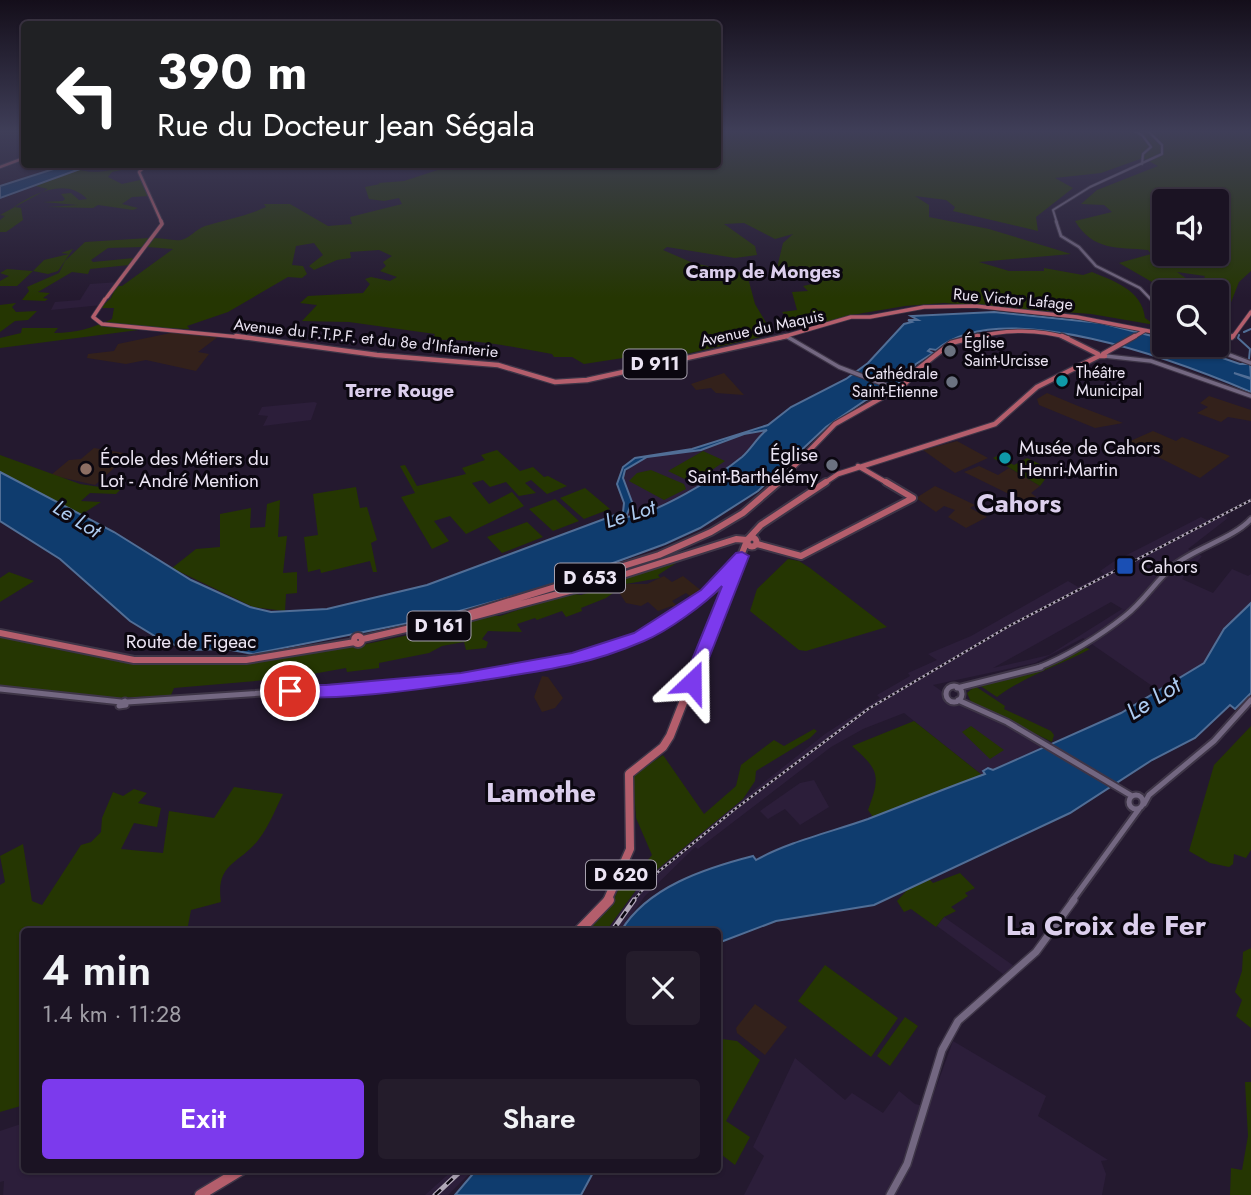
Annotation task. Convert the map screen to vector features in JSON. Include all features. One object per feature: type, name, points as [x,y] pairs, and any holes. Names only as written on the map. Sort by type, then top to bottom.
[{"type":"main road","name":"Avenue du F.T.P.F. et du 8e d'Infanterie","points":[[145,186],[162,222],[93,317],[102,324],[222,334],[363,354],[508,367]]},
{"type":"main road","name":"Rue Victor Lafage","points":[[856,316],[928,306],[966,306],[1085,318],[1142,332]]},
{"type":"main road","points":[[1229,340],[1251,312]]},
{"type":"main road","name":"Avenue du Maquis","points":[[508,367],[544,380],[577,382],[786,336],[856,316]]},
{"type":"main road","name":"D 653","points":[[358,640],[471,613],[660,555],[727,524],[809,456],[835,424],[906,384],[918,369],[951,343],[1009,331],[1066,337],[1101,355]]},
{"type":"main road","points":[[743,554],[761,526],[819,486],[856,466],[868,466],[1001,421],[1037,387],[1142,332],[1152,333]]},
{"type":"main road","points":[[750,542],[767,544],[794,557],[806,555],[913,498],[868,466]]},
{"type":"main road","name":"D 161","points":[[358,640],[496,612],[736,540],[750,542]]},
{"type":"main road","name":"D 620","points":[[582,928],[618,885],[632,839],[629,774],[663,747],[670,736],[743,554]]},
{"type":"main road","name":"Route de Figeac","points":[[0,633],[134,660],[246,660],[358,640]]},
{"type":"main road","points":[[200,1195],[236,1173]]},
{"type":"street","points":[[1092,186],[1053,210],[1058,234],[1079,247],[1095,265],[1136,285],[1152,301]]},
{"type":"street","points":[[786,336],[837,365],[895,389]]},
{"type":"street","points":[[1101,355],[1151,361],[1251,396]]},
{"type":"street","points":[[1229,355],[1250,363]]},
{"type":"street","points":[[967,687],[961,696],[948,698],[945,692],[949,687],[967,687],[1050,663],[1120,619],[1184,558],[1238,531],[1251,519]]},
{"type":"street","points":[[0,689],[123,703],[326,691],[461,679],[512,671],[573,659],[633,640],[711,589],[743,554]]},
{"type":"street","points":[[711,589],[730,584]]},
{"type":"street","points":[[957,688],[972,706],[1037,740],[1142,806]]},
{"type":"street","points":[[890,1195],[908,1164],[942,1051],[958,1021],[977,1000],[1036,952],[1149,795],[1214,741],[1251,700]]},
{"type":"street","points":[[1128,797],[1149,795]]},
{"type":"street","points":[[1128,797],[1142,806]]},
{"type":"street","points":[[1128,797],[1130,820]]},
{"type":"shaded area","points":[[120,282],[112,292],[111,299],[102,305],[51,310],[55,302],[80,300],[90,284]]},
{"type":"shaded area","points":[[180,331],[219,336],[198,352],[209,354],[196,371],[146,360],[126,364],[87,358],[88,354],[114,351],[118,344]]},
{"type":"shaded area","points":[[724,373],[744,395],[716,393],[711,388],[696,390],[691,384]]},
{"type":"shaded area","points":[[1047,393],[1123,423],[1095,428],[1039,405],[1037,399]]},
{"type":"shaded area","points":[[1209,396],[1251,410],[1251,421],[1228,417],[1221,422],[1197,413],[1208,407],[1200,403]]},
{"type":"shaded area","points":[[317,403],[311,420],[263,426],[268,416],[258,415],[262,407]]},
{"type":"shaded area","points":[[767,430],[738,460],[682,496],[654,511],[625,517],[632,502],[623,478],[629,467],[647,457],[701,450],[744,434]]},
{"type":"shaded area","points":[[1153,431],[1176,441],[1182,437],[1230,456],[1200,478],[1128,442]]},
{"type":"shaded area","points":[[957,441],[988,458],[955,473],[923,450]]},
{"type":"shaded area","name":"École des Métiers du Lot - André Mention","points":[[94,448],[130,454],[95,485],[51,475],[69,460],[81,459]]},
{"type":"shaded area","points":[[979,466],[998,475],[1009,468],[1040,486],[1031,493],[1036,497],[1021,500],[964,472]]},
{"type":"shaded area","points":[[935,486],[975,505],[970,508],[987,517],[966,528],[948,517],[955,510],[944,506],[936,512],[916,498]]},
{"type":"shaded area","points":[[1221,514],[1228,518],[1188,549],[1202,556],[1182,579],[1213,593],[1232,569],[1248,576],[1251,574],[1251,603],[1223,629],[1204,663],[1158,690],[1083,638],[1035,663],[933,685],[960,704],[1017,730],[1043,748],[982,775],[904,713],[863,729],[831,747],[698,849],[695,847],[645,896],[622,928],[608,928],[642,882],[662,863],[825,734],[880,698],[877,695],[910,676],[908,673],[937,660],[928,654],[971,636],[1068,581],[1078,587],[1104,574],[1100,571],[1113,562],[1201,517],[1207,520]],"holes":[[[1111,602],[1126,611],[1122,609],[1049,655],[993,668]]]},
{"type":"shaded area","points":[[664,576],[672,582],[683,576],[703,592],[694,599],[686,593],[672,601],[680,609],[672,606],[658,611],[648,602],[641,606],[626,603],[618,591],[626,584],[647,584]]},
{"type":"shaded area","points":[[542,676],[548,677],[563,698],[555,708],[542,712],[534,697]]},
{"type":"shaded area","points":[[814,780],[829,807],[800,825],[785,809],[768,819],[760,811],[800,783]]},
{"type":"shaded area","points":[[944,917],[1014,966],[1003,974],[937,926]]},
{"type":"shaded area","points":[[755,1004],[787,1027],[765,1055],[737,1033],[736,1028]]},
{"type":"shaded area","points":[[953,1041],[1046,1096],[1038,1116],[1108,1160],[1101,1161],[1106,1174],[1102,1195],[744,1195],[764,1156],[753,1147],[795,1058],[845,1100],[852,1093],[883,1113],[899,1091],[915,1104],[929,1107]]},
{"type":"shaded area","points":[[21,1124],[21,1173],[229,1173],[190,1195],[3,1195],[4,1181],[0,1182],[0,1131]]},
{"type":"shaded area","points":[[450,1173],[470,1173],[448,1195],[425,1195]]},
{"type":"green space","points":[[34,186],[143,186],[149,196],[132,197],[122,204],[138,208],[133,210],[98,205],[93,208],[47,207],[78,205],[43,202],[63,201],[65,199],[61,194],[71,193],[79,200],[87,199],[70,189],[42,192],[48,189]]},
{"type":"green space","points":[[371,186],[1069,186],[1073,188],[1036,217],[1038,231],[953,211],[955,207],[946,200],[915,196],[929,205],[929,217],[989,229],[1071,254],[979,262],[1009,271],[1044,271],[1044,268],[1083,275],[1092,272],[1118,283],[1133,294],[1143,308],[1145,318],[1152,324],[1091,314],[944,303],[905,306],[846,316],[835,323],[820,321],[794,326],[782,312],[797,310],[792,292],[808,291],[803,286],[816,283],[776,272],[783,243],[793,234],[775,239],[744,223],[724,224],[755,246],[757,255],[735,258],[667,247],[663,250],[693,263],[747,274],[755,304],[768,326],[754,328],[761,337],[651,362],[644,359],[628,363],[623,358],[584,364],[572,357],[554,357],[552,354],[507,346],[462,340],[432,340],[435,334],[349,322],[302,321],[317,305],[300,303],[308,296],[363,293],[370,284],[365,279],[371,277],[390,281],[397,277],[380,271],[386,266],[383,262],[392,256],[379,250],[350,252],[351,258],[337,260],[314,270],[309,266],[323,255],[314,243],[296,246],[292,265],[303,266],[307,274],[302,278],[288,277],[228,312],[187,326],[190,329],[136,327],[146,329],[0,348],[0,338],[21,333],[22,328],[58,328],[54,333],[70,332],[112,319],[114,308],[100,308],[111,298],[116,286],[122,286],[173,249],[147,247],[153,238],[181,240],[205,226],[266,207],[264,204],[290,204],[328,226],[352,224],[350,217],[402,204],[399,198],[384,201],[369,199],[365,187]]},
{"type":"green space","points":[[1108,186],[1251,186],[1251,271],[1239,282],[1229,307],[1229,280],[1203,280],[1205,276],[1177,272],[1189,280],[1152,282],[1119,263],[1151,254],[1148,250],[1107,246],[1090,238],[1075,221],[1112,212],[1104,205],[1081,204],[1097,190]]},
{"type":"green space","points":[[15,207],[21,208],[23,220],[6,232],[0,232],[0,220],[5,216],[0,215]]},
{"type":"green space","points":[[149,238],[143,247],[108,248],[91,260],[134,258],[129,265],[90,269],[88,274],[72,272],[38,292],[50,293],[43,298],[48,299],[45,301],[22,300],[29,291],[27,287],[59,273],[65,261],[85,242]]},
{"type":"green space","points":[[73,249],[58,271],[48,274],[33,271],[44,260],[69,254],[61,253]]},
{"type":"green space","points":[[7,269],[33,271],[17,286],[0,286],[0,281],[9,276],[0,273]]},
{"type":"green space","points":[[16,303],[12,307],[16,312],[37,311],[28,320],[15,321],[0,332],[0,305]]},
{"type":"green space","points":[[497,450],[520,471],[533,467],[544,477],[548,476],[567,486],[547,494],[531,480],[525,483],[536,493],[519,496],[506,482],[490,487],[483,480],[472,483],[489,504],[512,492],[524,506],[466,534],[450,516],[434,521],[449,541],[432,549],[401,497],[415,493],[400,466],[405,465],[417,486],[466,474],[462,468],[485,460],[481,455]]},
{"type":"green space","points":[[703,451],[725,461],[693,483],[668,471]]},
{"type":"green space","points":[[0,455],[80,484],[120,490],[116,494],[90,493],[81,501],[101,502],[79,516],[0,472]]},
{"type":"green space","points":[[997,456],[1014,465],[1027,458],[1052,470],[1040,486],[993,458]]},
{"type":"green space","points":[[651,470],[684,484],[686,489],[664,500],[629,481],[637,473]]},
{"type":"green space","points":[[356,487],[360,508],[367,507],[377,540],[371,543],[377,572],[373,572],[370,561],[321,573],[320,569],[308,572],[304,537],[318,535],[313,494]]},
{"type":"green space","points":[[585,488],[610,509],[584,519],[560,498]]},
{"type":"green space","points":[[555,499],[579,521],[553,531],[529,509]]},
{"type":"green space","points":[[280,500],[278,537],[287,536],[283,573],[297,572],[297,593],[286,594],[285,611],[253,607],[172,568],[196,549],[220,547],[220,514],[251,508],[250,528],[265,527],[267,504]]},
{"type":"green space","points":[[527,522],[543,537],[502,553],[487,537]]},
{"type":"green space","points":[[666,556],[671,562],[684,558],[658,575],[660,578],[626,584],[606,598],[566,617],[562,611],[517,624],[522,632],[488,631],[482,639],[488,642],[486,648],[466,650],[464,642],[442,646],[429,653],[379,663],[379,668],[347,672],[346,668],[290,678],[174,688],[171,695],[118,698],[0,686],[0,635],[81,654],[130,661],[220,663],[311,654],[488,616],[500,616],[569,593],[581,595],[602,589],[596,578]]},
{"type":"green space","points":[[788,559],[799,561],[810,568],[887,627],[806,651],[799,650],[750,611],[757,589]]},
{"type":"green space","points":[[9,572],[34,581],[0,602],[0,578]]},
{"type":"green space","points":[[1082,647],[1090,649],[1019,683],[997,697],[979,685],[1040,671]]},
{"type":"green space","points":[[975,686],[1005,706],[1004,709],[1051,731],[1054,735],[1052,742],[971,702],[967,693]]},
{"type":"green space","points":[[914,721],[982,775],[873,817],[868,810],[875,789],[875,774],[868,761],[852,746]]},
{"type":"green space","points":[[971,726],[1004,750],[990,759],[962,732]]},
{"type":"green space","points":[[1251,726],[1251,850],[1246,858],[1234,854],[1233,864],[1229,867],[1210,863],[1189,851],[1214,765]]},
{"type":"green space","points":[[814,729],[817,731],[756,771],[755,781],[743,799],[642,882],[608,928],[588,928],[614,899],[631,862],[642,867],[652,855],[636,818],[633,775],[663,755],[704,814],[736,786],[741,765],[774,740],[784,746]]},
{"type":"green space","points":[[234,787],[283,794],[259,839],[226,871],[220,889],[221,902],[191,910],[188,928],[21,928],[21,1106],[0,1112],[0,885],[5,882],[0,856],[23,844],[32,901],[42,905],[81,845],[91,842],[101,832],[102,818],[113,792],[123,796],[134,789],[147,793],[138,803],[161,808],[157,827],[134,823],[121,849],[163,853],[169,811],[214,818]]},
{"type":"green space","points":[[960,873],[975,888],[965,893],[968,896],[951,907],[956,911],[944,917],[936,927],[911,909],[904,912],[897,901],[909,888],[929,879],[933,883]]},
{"type":"green space","points":[[1251,948],[1251,1028],[1236,1016],[1242,1000],[1235,992],[1242,971],[1243,952]]},
{"type":"green space","points":[[825,965],[898,1018],[871,1057],[798,1001]]},
{"type":"green space","points":[[905,1017],[918,1026],[890,1066],[877,1056]]},
{"type":"green space","points":[[721,1040],[737,1041],[760,1060],[726,1121],[750,1137],[735,1165],[721,1154]]},
{"type":"green space","points":[[1245,1082],[1251,1082],[1251,1195],[1230,1195],[1231,1168],[1242,1170],[1248,1136]]},
{"type":"water","points":[[1,186],[34,186],[0,198]]},
{"type":"water","name":"Le Lot","points":[[994,312],[1101,323],[1152,336],[1152,356],[1092,339],[1046,331],[1003,329],[966,334],[936,350],[930,349],[928,351],[933,353],[916,364],[895,387],[866,400],[826,427],[758,491],[700,528],[665,544],[553,585],[434,618],[253,654],[226,649],[191,650],[163,641],[130,621],[60,559],[0,521],[0,472],[114,532],[191,580],[250,607],[271,612],[327,609],[427,585],[623,512],[624,503],[617,484],[623,467],[635,458],[692,449],[768,425],[791,407],[846,379],[868,363],[904,324],[912,322],[908,320],[918,320],[911,316]],"holes":[[[767,430],[742,457],[703,484],[669,502],[653,510],[626,517],[632,502],[623,478],[625,470],[647,457],[701,450],[744,434]]]},
{"type":"water","points":[[1156,357],[1220,357],[1240,364],[1250,364],[1251,378],[1234,373],[1251,379],[1251,392],[1220,379]]},
{"type":"water","name":"Le Lot","points":[[1251,603],[1251,693],[1235,709],[1230,705],[1195,738],[1152,760],[1070,813],[874,905],[776,921],[721,942],[721,928],[623,928],[646,902],[697,873],[753,856],[756,860],[796,843],[868,819],[985,774],[983,771],[988,768],[993,770],[1121,713],[1204,663],[1224,629]]},
{"type":"water","points":[[474,1173],[593,1173],[581,1195],[455,1195]]},
{"type":"waterway","points":[[1244,332],[1251,329]]},
{"type":"waterway","points":[[1239,335],[1238,338],[1250,349],[1249,359]]},
{"type":"waterway","points":[[1036,466],[1038,477]]},
{"type":"railway","points":[[633,901],[658,872],[735,809],[868,709],[1009,626],[1251,500]]},
{"type":"railway","points":[[614,928],[634,900]]},
{"type":"railway","points":[[435,1195],[459,1173]]},
{"type":"place","name":"Église Saint-Urcisse","points":[[950,351]]},
{"type":"place","name":"Théâtre Municipal","points":[[1062,381]]},
{"type":"place","name":"Cathédrale Saint-Etienne","points":[[952,382]]},
{"type":"place","name":"Musée de Cahors Henri-Martin","points":[[1005,458]]},
{"type":"place","name":"Église Saint-Barthélémy","points":[[832,465]]},
{"type":"place","name":"École des Métiers du Lot - André Mention","points":[[86,469]]},
{"type":"place","name":"Cahors","points":[[1125,566]]},
{"type":"district","name":"Camp de Monges","points":[[763,271]]},
{"type":"district","name":"Terre Rouge","points":[[400,390]]},
{"type":"district","name":"Cahors","points":[[1019,503]]},
{"type":"district","name":"Lamothe","points":[[541,792]]},
{"type":"district","name":"La Croix de Fer","points":[[1106,925]]},
{"type":"route","points":[[290,691],[326,691],[488,676],[573,659],[640,636],[698,600],[737,558],[742,556],[692,682]]}]
